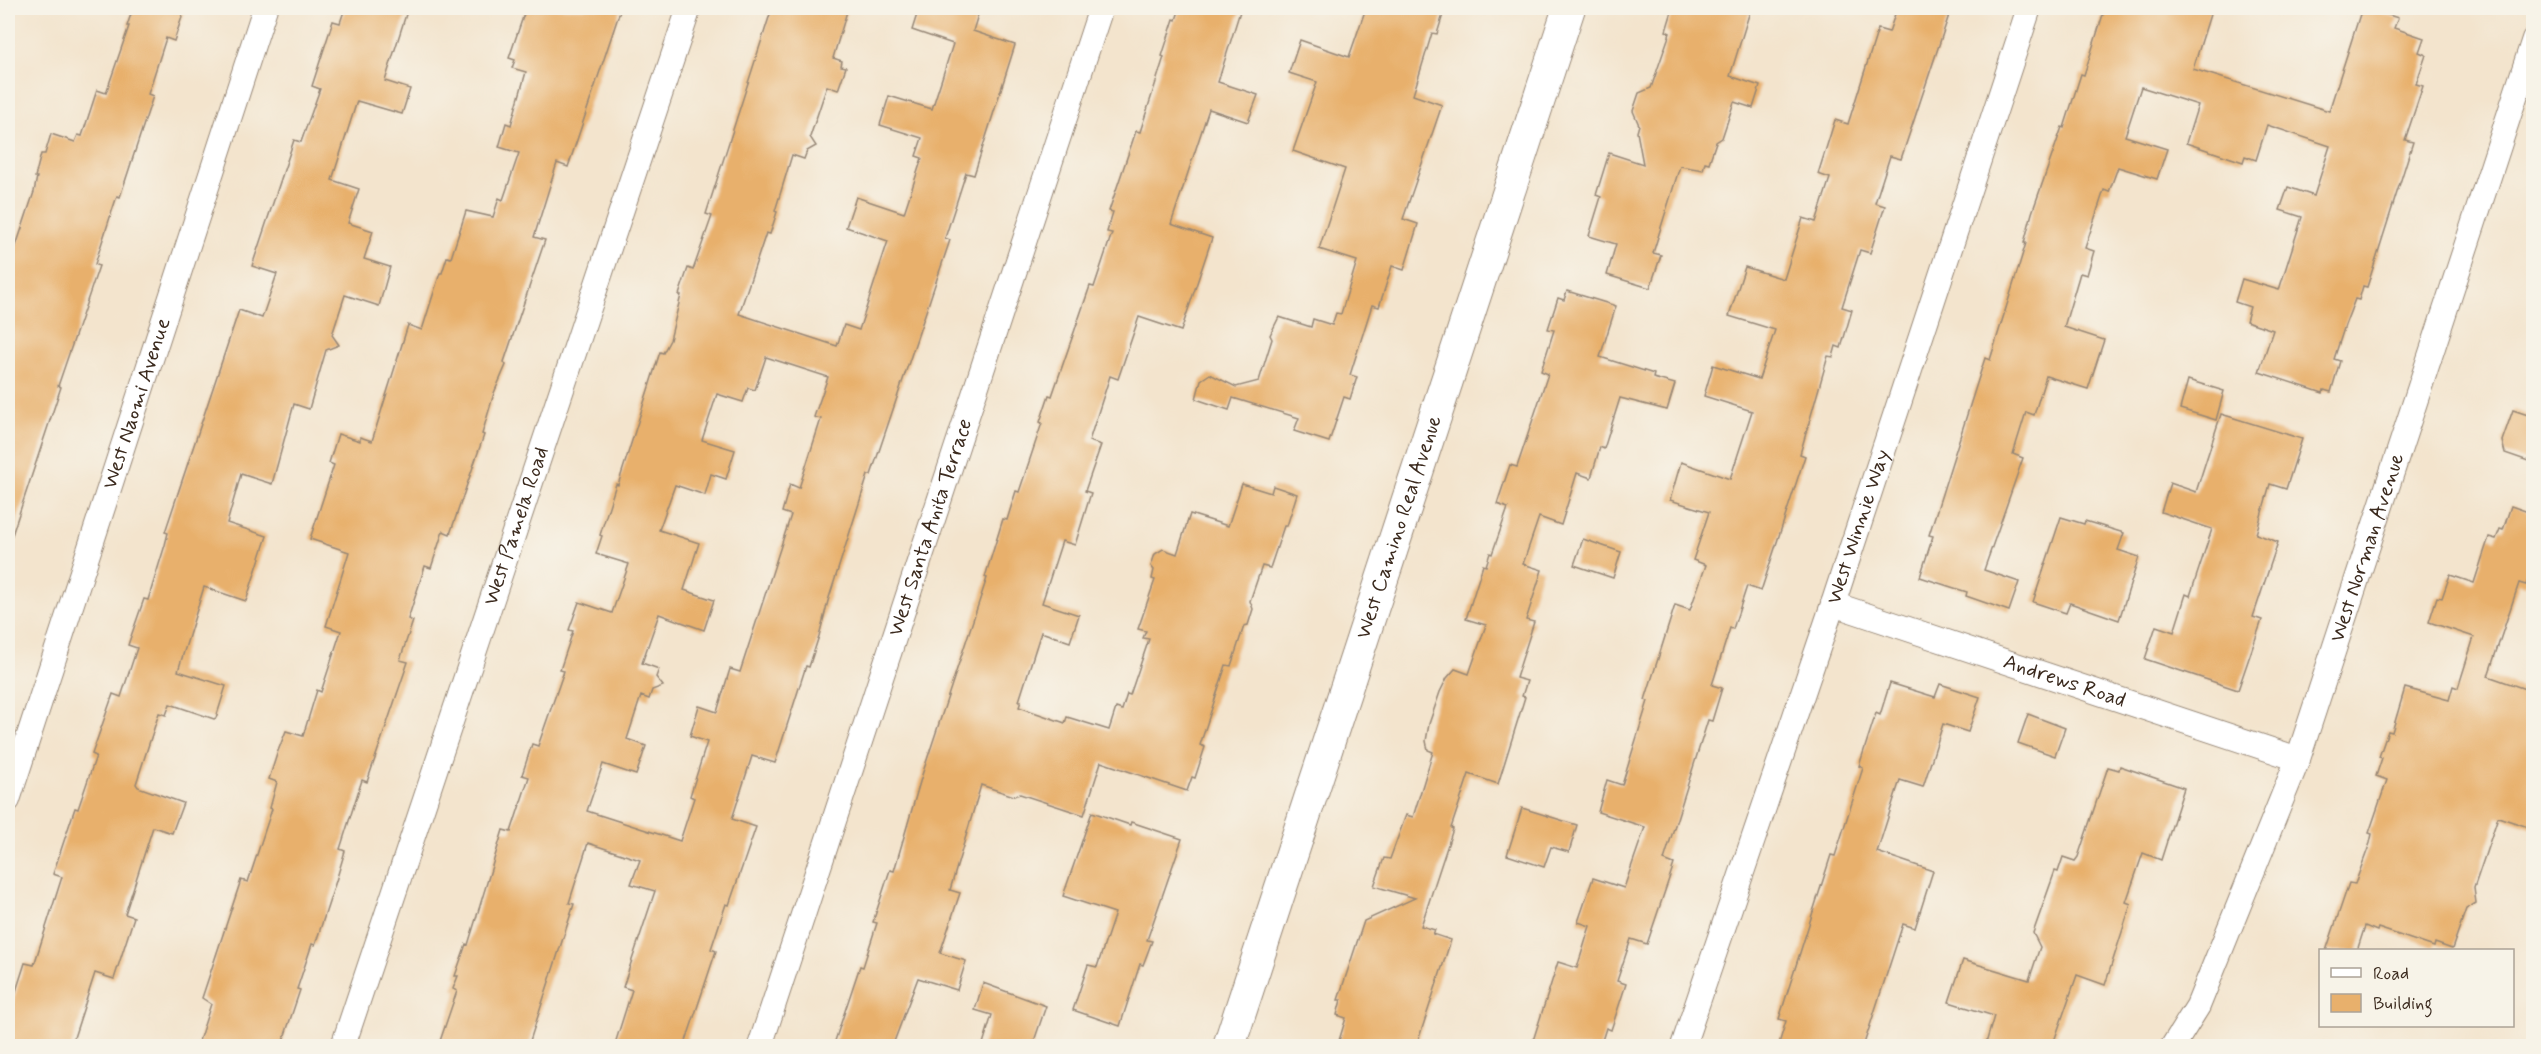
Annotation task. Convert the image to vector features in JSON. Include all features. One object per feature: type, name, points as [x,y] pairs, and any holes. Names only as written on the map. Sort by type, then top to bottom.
[{"type":"street","name":"West Naomi Avenue","points":[[8,801],[265,8]]},
{"type":"street","name":"West Pamela Road","points":[[343,1047],[689,8]]},
{"type":"street","name":"West Santa Anita Terrace","points":[[760,1047],[1101,8]]},
{"type":"street","name":"West Camino Real Avenue","points":[[1229,1047],[1569,8]]},
{"type":"street","name":"West Winnie Way","points":[[1683,1047],[1833,604],[2029,8]]},
{"type":"street","name":"West Norman Avenue","points":[[2173,1047],[2198,1006],[2298,759],[2534,39]]},
{"type":"street","name":"Andrews Road","points":[[1833,604],[2298,759]]},
{"type":"building","points":[[133,8],[185,8],[174,41],[166,38],[148,94],[153,96],[120,197],[117,196],[112,211],[95,264],[99,266],[58,386],[61,387],[12,535],[8,534],[8,281],[14,262],[11,261],[34,192],[41,154],[45,154],[51,134],[75,142],[78,135],[82,136],[97,90],[106,93]]},
{"type":"building","points":[[345,8],[408,8],[385,81],[410,89],[402,114],[357,101],[332,180],[359,189],[348,223],[373,231],[364,259],[390,267],[379,306],[345,295],[332,335],[339,345],[326,350],[309,409],[294,404],[272,484],[241,474],[227,523],[267,536],[246,601],[204,587],[178,671],[226,686],[216,718],[170,704],[166,715],[159,713],[136,784],[138,787],[183,803],[172,833],[153,827],[125,914],[134,917],[114,979],[95,973],[71,1047],[8,1047],[8,1020],[17,988],[25,963],[34,965],[62,877],[53,874],[75,808],[78,809],[96,756],[92,754],[113,694],[121,697],[137,648],[128,645],[144,599],[148,600],[168,533],[165,532],[239,310],[262,318],[277,274],[252,266],[294,140],[301,142],[320,89],[312,86],[333,21],[340,23]]},
{"type":"building","points":[[526,8],[621,8],[568,167],[557,163],[534,237],[545,240],[504,362],[506,365],[494,393],[482,434],[484,435],[450,534],[443,531],[431,568],[425,566],[408,619],[413,621],[400,660],[408,662],[367,782],[362,780],[340,849],[345,851],[336,881],[315,945],[312,944],[297,989],[300,990],[281,1047],[197,1047],[211,1004],[202,998],[241,880],[248,882],[272,809],[270,808],[277,782],[269,779],[278,751],[286,731],[303,736],[317,690],[321,692],[341,631],[326,626],[349,552],[310,539],[334,465],[329,463],[338,434],[360,441],[360,437],[372,441],[408,325],[422,330],[440,273],[442,273],[447,257],[451,258],[466,211],[493,217],[499,198],[503,200],[519,153],[499,147],[506,123],[511,125],[526,72],[512,68],[515,60],[509,58]]},
{"type":"building","points":[[772,8],[848,8],[833,58],[842,61],[841,66],[846,67],[838,90],[827,86],[810,137],[816,146],[807,151],[804,159],[792,155],[770,234],[766,233],[739,314],[837,346],[844,325],[859,330],[888,241],[846,227],[856,197],[904,213],[922,158],[916,156],[922,138],[880,125],[889,96],[932,109],[953,44],[912,30],[919,8],[980,8],[973,31],[1015,45],[974,175],[966,173],[945,238],[950,240],[871,475],[868,475],[809,667],[806,666],[775,763],[752,756],[732,819],[756,827],[711,949],[716,951],[684,1047],[614,1047],[632,990],[623,987],[655,891],[631,884],[640,860],[588,843],[569,903],[574,904],[528,1047],[438,1047],[457,991],[453,989],[458,976],[455,976],[466,944],[468,945],[503,830],[511,832],[529,777],[522,775],[532,744],[538,746],[564,671],[560,670],[573,631],[569,630],[579,602],[612,613],[629,564],[596,554],[602,536],[600,535],[660,352],[663,353],[670,340],[681,295],[679,295],[688,268],[693,270],[712,216],[706,214]],"holes":[[[766,357],[828,377],[814,417],[821,419],[799,488],[790,484],[782,512],[791,515],[740,672],[730,669],[717,712],[699,706],[690,736],[707,742],[690,796],[694,798],[680,841],[587,811],[603,764],[636,775],[646,746],[627,739],[641,696],[649,699],[652,690],[663,686],[656,677],[659,669],[642,663],[659,614],[704,630],[714,600],[684,590],[699,543],[659,530],[675,485],[705,495],[711,474],[726,479],[735,450],[702,440],[717,394],[743,402],[748,388],[755,390]]]},
{"type":"building","points":[[1180,8],[1241,8],[1218,82],[1258,95],[1248,122],[1209,109],[1171,224],[1212,238],[1181,331],[1139,317],[1118,379],[1110,376],[1089,441],[1101,445],[1085,491],[1091,493],[1075,545],[1062,541],[1042,603],[1079,615],[1070,642],[1041,632],[1019,707],[1065,723],[1067,717],[1109,730],[1116,708],[1122,710],[1127,694],[1130,695],[1149,639],[1143,638],[1146,631],[1138,629],[1155,580],[1152,579],[1154,570],[1151,566],[1155,554],[1163,549],[1177,554],[1190,514],[1228,526],[1242,484],[1271,493],[1273,486],[1297,494],[1287,526],[1284,526],[1270,568],[1262,566],[1250,601],[1253,609],[1248,625],[1244,626],[1231,666],[1226,665],[1200,745],[1205,747],[1195,778],[1192,777],[1187,791],[1101,762],[1084,815],[1020,794],[1014,796],[981,785],[950,890],[960,893],[940,953],[966,961],[957,990],[918,978],[892,1047],[833,1047],[860,966],[863,967],[877,923],[873,922],[890,870],[894,871],[922,775],[987,578],[985,577],[1003,519],[1007,520],[1016,491],[1019,492],[1049,395],[1052,396],[1090,286],[1094,287],[1112,233],[1107,232],[1113,212],[1109,211],[1136,131],[1140,132],[1164,57],[1162,56]]},
{"type":"building","points":[[1366,8],[1445,8],[1437,34],[1432,33],[1413,95],[1442,105],[1403,219],[1418,224],[1404,270],[1392,266],[1379,307],[1372,305],[1350,375],[1357,377],[1350,399],[1344,397],[1329,442],[1294,431],[1299,418],[1233,398],[1229,410],[1196,399],[1201,380],[1210,374],[1236,387],[1259,381],[1272,339],[1270,335],[1279,317],[1311,327],[1313,319],[1332,325],[1336,313],[1341,314],[1357,261],[1319,249],[1345,169],[1293,151],[1317,82],[1289,73],[1300,40],[1349,57]]},
{"type":"building","points":[[1673,8],[1751,8],[1730,76],[1760,86],[1753,108],[1734,102],[1722,138],[1716,142],[1709,163],[1705,162],[1703,170],[1680,166],[1653,253],[1661,255],[1650,288],[1607,275],[1616,244],[1589,236],[1601,197],[1596,195],[1609,153],[1643,164],[1637,132],[1639,125],[1633,111],[1639,93],[1651,88],[1670,33],[1666,31]]},
{"type":"building","points":[[1897,8],[1935,8],[1950,12],[1901,159],[1890,156],[1875,203],[1885,206],[1870,253],[1860,250],[1842,307],[1852,310],[1841,348],[1836,346],[1833,357],[1828,356],[1800,454],[1805,456],[1761,591],[1747,586],[1733,629],[1730,628],[1712,685],[1722,688],[1712,721],[1708,720],[1664,860],[1674,864],[1647,944],[1631,939],[1617,981],[1626,984],[1611,1030],[1606,1028],[1600,1047],[1531,1047],[1558,962],[1577,968],[1590,926],[1578,922],[1593,878],[1624,888],[1645,827],[1598,812],[1607,780],[1622,785],[1648,701],[1645,700],[1675,605],[1690,610],[1706,565],[1693,560],[1709,512],[1670,500],[1681,462],[1730,479],[1752,411],[1704,396],[1713,365],[1759,379],[1775,330],[1729,316],[1745,267],[1784,279],[1803,218],[1816,222],[1830,178],[1818,174],[1835,120],[1848,124],[1878,29],[1889,32]]},
{"type":"building","points":[[2105,8],[2212,8],[2193,69],[2329,111],[2362,8],[2367,8],[2398,18],[2394,28],[2424,38],[2419,52],[2426,55],[2416,84],[2423,86],[2405,140],[2413,142],[2367,287],[2363,286],[2359,300],[2355,299],[2345,325],[2334,359],[2340,361],[2331,392],[2324,390],[2323,393],[2259,372],[2273,330],[2246,321],[2250,307],[2235,302],[2242,279],[2279,290],[2302,217],[2280,210],[2288,187],[2314,196],[2330,146],[2267,125],[2256,160],[2245,156],[2243,162],[2186,143],[2198,105],[2141,87],[2125,136],[2167,149],[2157,179],[2118,167],[2109,192],[2104,190],[2085,248],[2094,251],[2087,275],[2080,273],[2064,327],[2104,340],[2088,389],[2046,376],[2034,415],[2026,412],[2013,454],[2023,458],[1984,570],[2019,582],[2009,611],[1966,596],[1967,592],[1920,577],[1933,536],[1929,535],[1985,358],[1990,360],[2026,243],[2024,243],[2032,213],[2062,127],[2064,128],[2081,74],[2084,75]]},
{"type":"building","points":[[1567,291],[1616,306],[1600,357],[1654,374],[1653,378],[1675,384],[1667,410],[1620,398],[1604,449],[1600,447],[1591,478],[1577,473],[1561,525],[1539,517],[1523,564],[1542,570],[1526,620],[1534,622],[1516,678],[1527,681],[1522,696],[1525,697],[1498,784],[1469,774],[1451,828],[1453,829],[1421,926],[1435,930],[1433,934],[1451,940],[1416,1047],[1337,1047],[1346,1018],[1337,1015],[1341,1000],[1338,1000],[1364,921],[1415,898],[1374,886],[1384,858],[1390,859],[1406,815],[1413,817],[1433,752],[1428,750],[1426,741],[1440,692],[1455,669],[1469,674],[1486,625],[1466,619],[1483,565],[1486,566],[1490,553],[1492,554],[1508,508],[1497,504],[1510,465],[1517,467],[1548,374],[1541,371],[1554,330],[1548,329],[1558,298],[1564,300]]},
{"type":"building","points":[[2188,380],[2224,391],[2216,420],[2180,409]]},
{"type":"building","points":[[2513,410],[2534,417],[2534,463],[2505,453],[2502,441]]},
{"type":"building","points":[[2221,414],[2302,439],[2286,489],[2270,484],[2256,534],[2278,542],[2253,617],[2262,620],[2238,690],[2145,659],[2156,626],[2174,632],[2186,594],[2190,596],[2212,529],[2161,512],[2170,483],[2196,492]]},
{"type":"building","points":[[2511,506],[2534,514],[2534,563],[2526,585],[2519,583],[2488,676],[2534,692],[2534,829],[2498,817],[2474,888],[2476,903],[2466,909],[2452,949],[2435,943],[2434,947],[2378,928],[2377,931],[2365,926],[2358,949],[2327,949],[2349,883],[2355,884],[2370,843],[2372,834],[2369,833],[2387,780],[2376,776],[2382,758],[2379,757],[2388,731],[2392,732],[2405,688],[2449,700],[2453,686],[2458,688],[2474,637],[2429,622],[2437,597],[2442,598],[2450,575],[2474,583],[2489,537],[2496,539],[2500,529],[2503,530]]},
{"type":"building","points":[[2061,517],[2084,524],[2085,521],[2124,533],[2118,550],[2139,557],[2119,620],[2070,603],[2066,613],[2033,602]]},
{"type":"building","points":[[1583,539],[1621,552],[1613,578],[1574,565]]},
{"type":"building","points":[[1890,683],[1935,697],[1940,684],[1980,697],[1968,732],[1943,724],[1923,787],[1900,780],[1877,852],[1933,871],[1915,928],[1903,924],[1863,1047],[1778,1047],[1786,1021],[1779,1019],[1831,855],[1835,856],[1863,768],[1859,766],[1876,713],[1880,715]]},
{"type":"building","points":[[2028,714],[2065,728],[2055,756],[2018,743]]},
{"type":"building","points":[[2120,766],[2184,788],[2161,860],[2143,853],[2126,902],[2131,904],[2105,985],[2077,975],[2052,1047],[1985,1047],[1994,1016],[1949,1002],[1963,960],[2029,980],[2040,947],[2033,933],[2055,871],[2058,872],[2063,857],[2075,861],[2078,857],[2108,767],[2119,770]]},
{"type":"building","points":[[1522,808],[1577,825],[1569,852],[1551,847],[1544,867],[1507,855]]},
{"type":"building","points":[[1092,812],[1182,839],[1147,940],[1152,941],[1143,965],[1140,964],[1120,1026],[1073,1010],[1088,965],[1097,967],[1115,913],[1063,896]]},
{"type":"building","points":[[983,983],[1046,1006],[1032,1047],[982,1047],[992,1015],[975,1010]]}]
